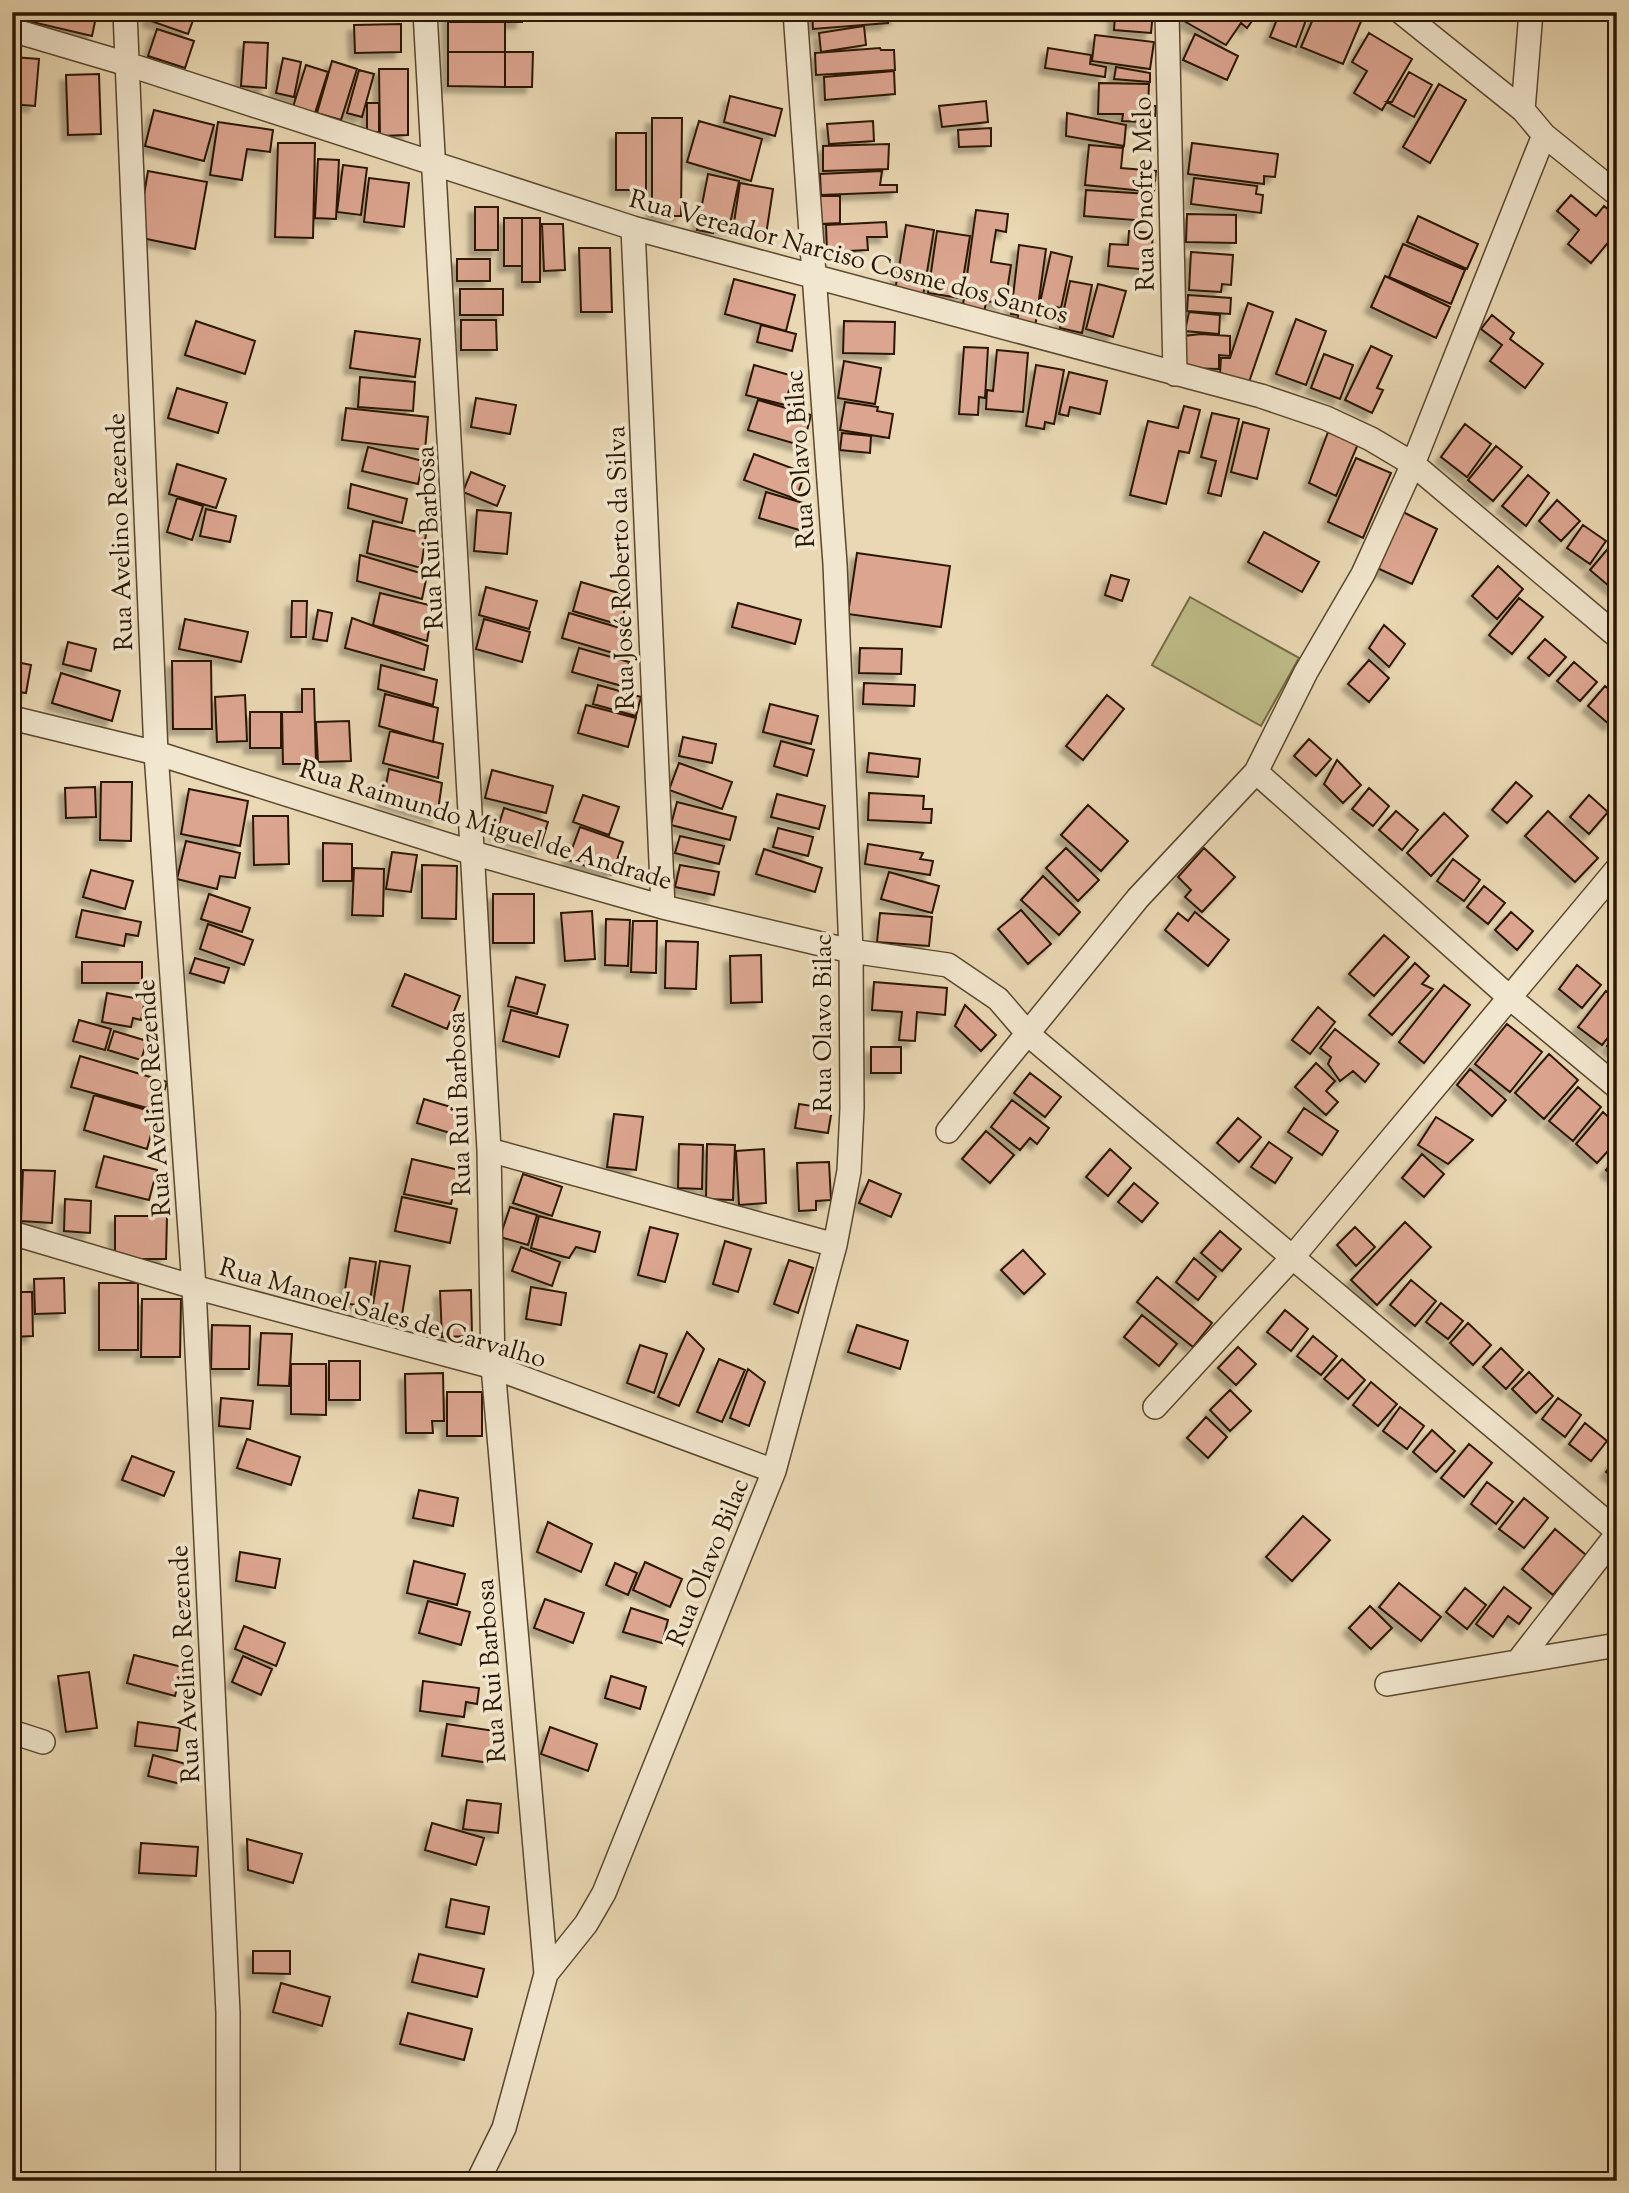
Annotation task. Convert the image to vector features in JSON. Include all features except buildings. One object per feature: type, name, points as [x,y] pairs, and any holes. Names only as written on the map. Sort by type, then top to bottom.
[{"type":"street","name":"Rua Avelino Rezende","points":[[125,12],[156,753],[194,1287],[228,2013],[228,2181]]},
{"type":"street","name":"Rua Rui Barbosa","points":[[425,12],[489,1150],[493,1367],[546,1974],[504,2128],[478,2181]]},
{"type":"street","name":"Rua Olavo Bilac","points":[[546,1974],[586,1924],[604,1893],[774,1471],[835,1245],[849,1158],[851,951],[835,564],[796,12]]},
{"type":"street","name":"Rua Onofre Melo","points":[[1167,12],[1175,373]]},
{"type":"street","points":[[1401,12],[1523,110],[1544,135],[1617,194]]},
{"type":"street","points":[[1523,110],[1531,12]]},
{"type":"street","name":"Rua Vereador Narciso Cosme dos Santos","points":[[12,30],[127,64],[634,228],[1261,396],[1326,418],[1413,464],[1617,636]]},
{"type":"street","points":[[948,1131],[1029,1035],[1138,898],[1256,772],[1306,672],[1363,574],[1413,464],[1544,135]]},
{"type":"street","name":"Rua José Roberto da Silva","points":[[634,228],[663,907]]},
{"type":"street","name":"Rua Raimundo Miguel de Andrade","points":[[12,718],[156,753],[473,853],[663,907],[851,951],[948,965],[998,999],[1029,1035]]},
{"type":"street","points":[[1256,772],[1510,997],[1617,1087]]},
{"type":"street","points":[[1154,1408],[1291,1259],[1617,869]]},
{"type":"street","points":[[1029,1035],[1617,1533],[1519,1660]]},
{"type":"street","points":[[489,1150],[835,1245]]},
{"type":"street","name":"Rua Manoel Sales de Carvalho","points":[[12,1234],[194,1287],[493,1367],[774,1471]]},
{"type":"street","points":[[1387,1684],[1617,1645]]},
{"type":"street","points":[[12,1732],[43,1742]]},
{"type":"shaded area","points":[[1190,597],[1299,658],[1261,726],[1152,665]]}]
